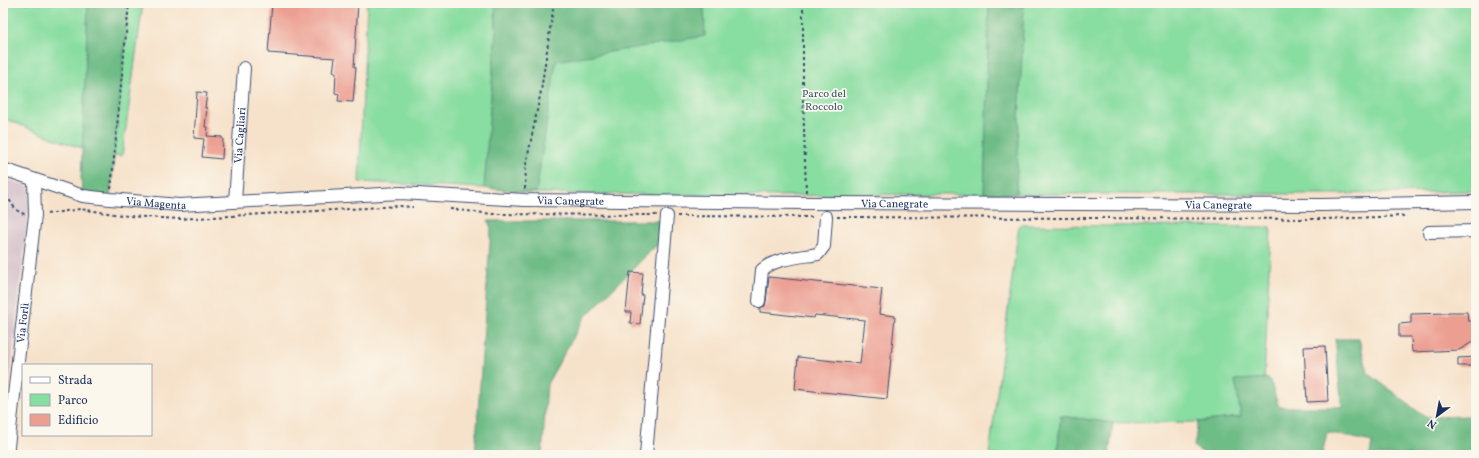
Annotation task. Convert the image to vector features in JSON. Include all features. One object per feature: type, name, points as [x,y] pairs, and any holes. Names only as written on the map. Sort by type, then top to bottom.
[{"type":"street","name":"Via Cagliari","points":[[235,202],[244,68]]},
{"type":"street","name":"Via Magenta","points":[[3,169],[83,196],[110,199],[179,205],[314,198]]},
{"type":"street","name":"Via Forlì","points":[[7,455],[35,215],[34,180]]},
{"type":"street","name":"Via Forlì","points":[[35,215],[48,184]]},
{"type":"street","name":"Via Canegrate","points":[[314,198],[400,193],[525,200],[806,203],[1320,206],[1476,202]]},
{"type":"street","points":[[646,455],[666,216]]},
{"type":"street","points":[[759,300],[762,270],[765,267],[773,262],[818,254],[824,246],[826,217]]},
{"type":"street","points":[[1429,232],[1476,231]]},
{"type":"path","points":[[110,199],[129,3]]},
{"type":"path","points":[[525,200],[526,165],[541,91],[554,3]]},
{"type":"path","points":[[803,3],[803,98],[806,203]]},
{"type":"path","points":[[3,190],[18,212],[22,214],[35,215],[80,209],[128,216],[179,219],[400,206],[420,207]]},
{"type":"path","points":[[447,208],[492,214],[666,216],[1324,219],[1408,216]]},
{"type":"shaded area","points":[[3,178],[31,187],[3,439]]},
{"type":"green space","points":[[3,3],[143,3],[122,156],[106,154],[76,146],[3,118]]},
{"type":"green space","points":[[88,3],[129,3],[110,199],[83,196],[81,179]]},
{"type":"green space","name":"Parco del Roccolo","points":[[367,3],[1476,3],[1476,191],[1342,194],[931,194],[781,196],[525,193],[506,189],[359,182]]},
{"type":"green space","points":[[495,3],[704,3],[705,36],[556,61],[536,193],[484,188],[496,29]]},
{"type":"green space","points":[[989,3],[1024,3],[1016,194],[984,193]]},
{"type":"green space","points":[[488,221],[661,221],[658,244],[584,318],[547,384],[542,455],[475,455],[491,228]]},
{"type":"green space","points":[[1019,225],[1271,227],[1264,383],[1241,417],[1198,422],[1113,423],[1061,416],[1057,455],[989,455]]},
{"type":"green space","points":[[1335,339],[1359,339],[1368,373],[1425,417],[1476,416],[1476,455],[1370,455],[1372,442],[1327,432],[1322,455],[1208,455],[1194,447],[1198,422],[1241,417],[1235,380],[1269,378],[1279,407],[1342,407]]},
{"type":"green space","points":[[1061,416],[1113,423],[1109,455],[1057,455]]},
{"type":"building","points":[[272,3],[358,3],[354,67],[356,67],[353,102],[338,101],[339,94],[335,93],[336,73],[333,72],[335,58],[268,53]]},
{"type":"building","points":[[197,92],[207,93],[205,127],[208,127],[207,136],[222,137],[222,159],[202,157],[204,139],[194,138]]},
{"type":"building","points":[[630,272],[643,273],[641,295],[643,295],[640,324],[630,323],[631,312],[626,312]]},
{"type":"building","points":[[769,277],[882,289],[879,314],[895,316],[887,399],[795,389],[798,357],[860,364],[865,320],[815,315],[814,318],[760,312],[760,308],[765,306]]},
{"type":"building","points":[[1467,312],[1468,321],[1476,321],[1476,340],[1459,350],[1412,352],[1411,337],[1399,337],[1399,324],[1411,323],[1411,314]]},
{"type":"building","points":[[1325,346],[1328,401],[1307,402],[1304,347]]},
{"type":"building","points":[[1476,357],[1476,366],[1458,366],[1458,358]]}]
